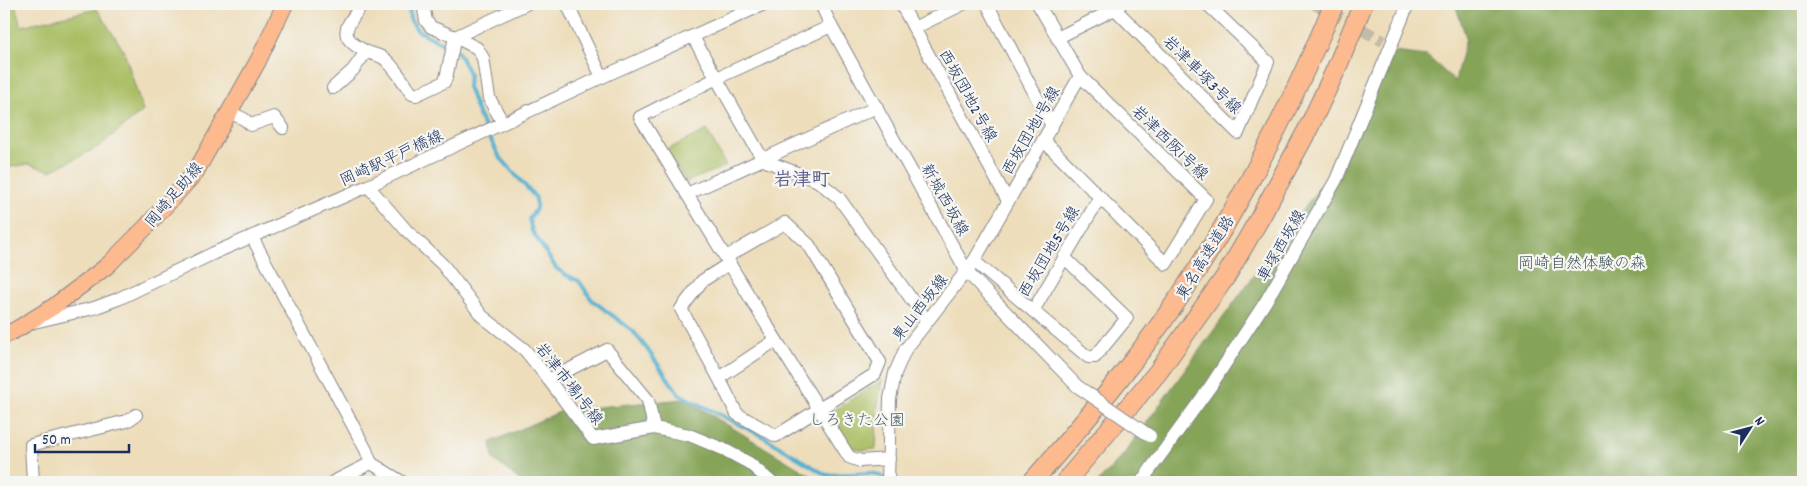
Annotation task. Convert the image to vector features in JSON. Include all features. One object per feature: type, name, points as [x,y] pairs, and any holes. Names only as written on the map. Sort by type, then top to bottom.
[{"type":"highway","name":"東名高速道路","points":[[1032,482],[1120,379],[1197,271],[1232,214],[1285,112],[1334,4]]},
{"type":"highway","name":"東名高速道路","points":[[1065,482],[1158,372],[1226,276],[1309,127],[1337,67],[1363,4]]},
{"type":"main road","name":"岡崎足助線","points":[[4,336],[54,307],[106,266],[146,228],[195,173],[258,61],[285,4]]},
{"type":"street","points":[[362,4],[345,29],[348,39],[366,52],[381,56],[387,60],[412,94],[416,95],[444,82],[455,36],[501,9],[526,4]]},
{"type":"street","points":[[423,4],[426,21],[431,27],[473,45],[483,58],[489,98],[503,123]]},
{"type":"street","points":[[567,4],[602,77]]},
{"type":"street","name":"岡崎駅平戸橋線","points":[[26,324],[94,308],[118,299],[214,252],[368,186],[764,4]]},
{"type":"street","name":"新城西坂線","points":[[821,4],[831,26],[877,107],[971,266],[1076,386],[1167,448]]},
{"type":"street","name":"西坂団地2号線","points":[[901,4],[1008,201]]},
{"type":"street","points":[[914,28],[964,4]]},
{"type":"street","points":[[987,4],[1052,126]]},
{"type":"street","name":"西坂団地1号線","points":[[971,266],[1080,76],[1038,4]]},
{"type":"street","name":"岩津車塚3号線","points":[[1117,5],[1238,132],[1268,62],[1207,4]]},
{"type":"street","name":"車塚西坂線","points":[[1141,482],[1210,386],[1266,301],[1336,180],[1387,43],[1408,4]]},
{"type":"street","points":[[1057,38],[1117,5]]},
{"type":"street","points":[[831,26],[717,78],[640,117],[849,457],[860,461],[889,459]]},
{"type":"street","points":[[692,37],[763,160],[818,181],[839,198],[927,321]]},
{"type":"street","points":[[333,88],[353,70],[366,52]]},
{"type":"street","name":"岩津西阪1号線","points":[[1080,76],[1206,199],[1166,264],[1100,197]]},
{"type":"street","points":[[687,194],[877,107]]},
{"type":"street","points":[[229,112],[244,119],[251,125],[274,116],[283,128]]},
{"type":"street","points":[[1043,140],[1100,197]]},
{"type":"street","name":"岩津市場1号線","points":[[368,186],[406,230],[443,265],[482,316],[524,350],[550,380],[593,440],[654,428],[689,435],[723,449],[749,463],[771,482]]},
{"type":"street","name":"西坂団地5号線","points":[[971,266],[1033,311],[1100,197]]},
{"type":"street","points":[[785,223],[809,245],[880,362],[875,374],[776,436],[737,414],[718,378],[681,309],[702,281],[728,260],[785,223]]},
{"type":"street","points":[[252,237],[366,450],[371,463],[402,482]]},
{"type":"street","points":[[1033,311],[1088,357],[1092,358],[1095,357],[1127,318],[1064,257]]},
{"type":"street","name":"東山西坂線","points":[[888,482],[890,400],[895,374],[904,350],[971,266]]},
{"type":"street","points":[[718,378],[776,340]]},
{"type":"street","points":[[550,380],[607,350],[648,400],[654,428]]},
{"type":"street","points":[[33,482],[31,445],[126,421],[136,415]]},
{"type":"street","points":[[333,482],[371,463]]},
{"type":"green space","points":[[4,4],[15,4],[21,26],[97,9],[124,51],[143,111],[98,147],[51,171],[29,164],[4,168]]},
{"type":"green space","name":"岡崎自然体験の森","points":[[1455,4],[1803,4],[1803,482],[1098,482],[1123,455],[1350,147],[1385,51],[1427,56],[1455,81],[1466,37]]},
{"type":"green space","points":[[707,130],[726,166],[686,182],[666,150]]},
{"type":"green space","name":"しろきた公園","points":[[882,380],[877,409],[876,449],[862,450],[851,447],[830,413]]},
{"type":"green space","points":[[685,399],[821,482],[522,482],[493,459],[491,442],[564,410]]},
{"type":"waterway","points":[[409,4],[410,19],[417,30],[458,52],[469,73],[468,87],[479,116],[499,156],[536,198],[536,209],[529,219],[532,231],[556,268],[579,281],[592,300],[633,331],[679,394],[764,437],[826,475],[873,473],[885,478]]},
{"type":"tunnel","points":[[1315,4],[1383,41]]},
{"type":"district","name":"岩津町","points":[[802,178]]}]
